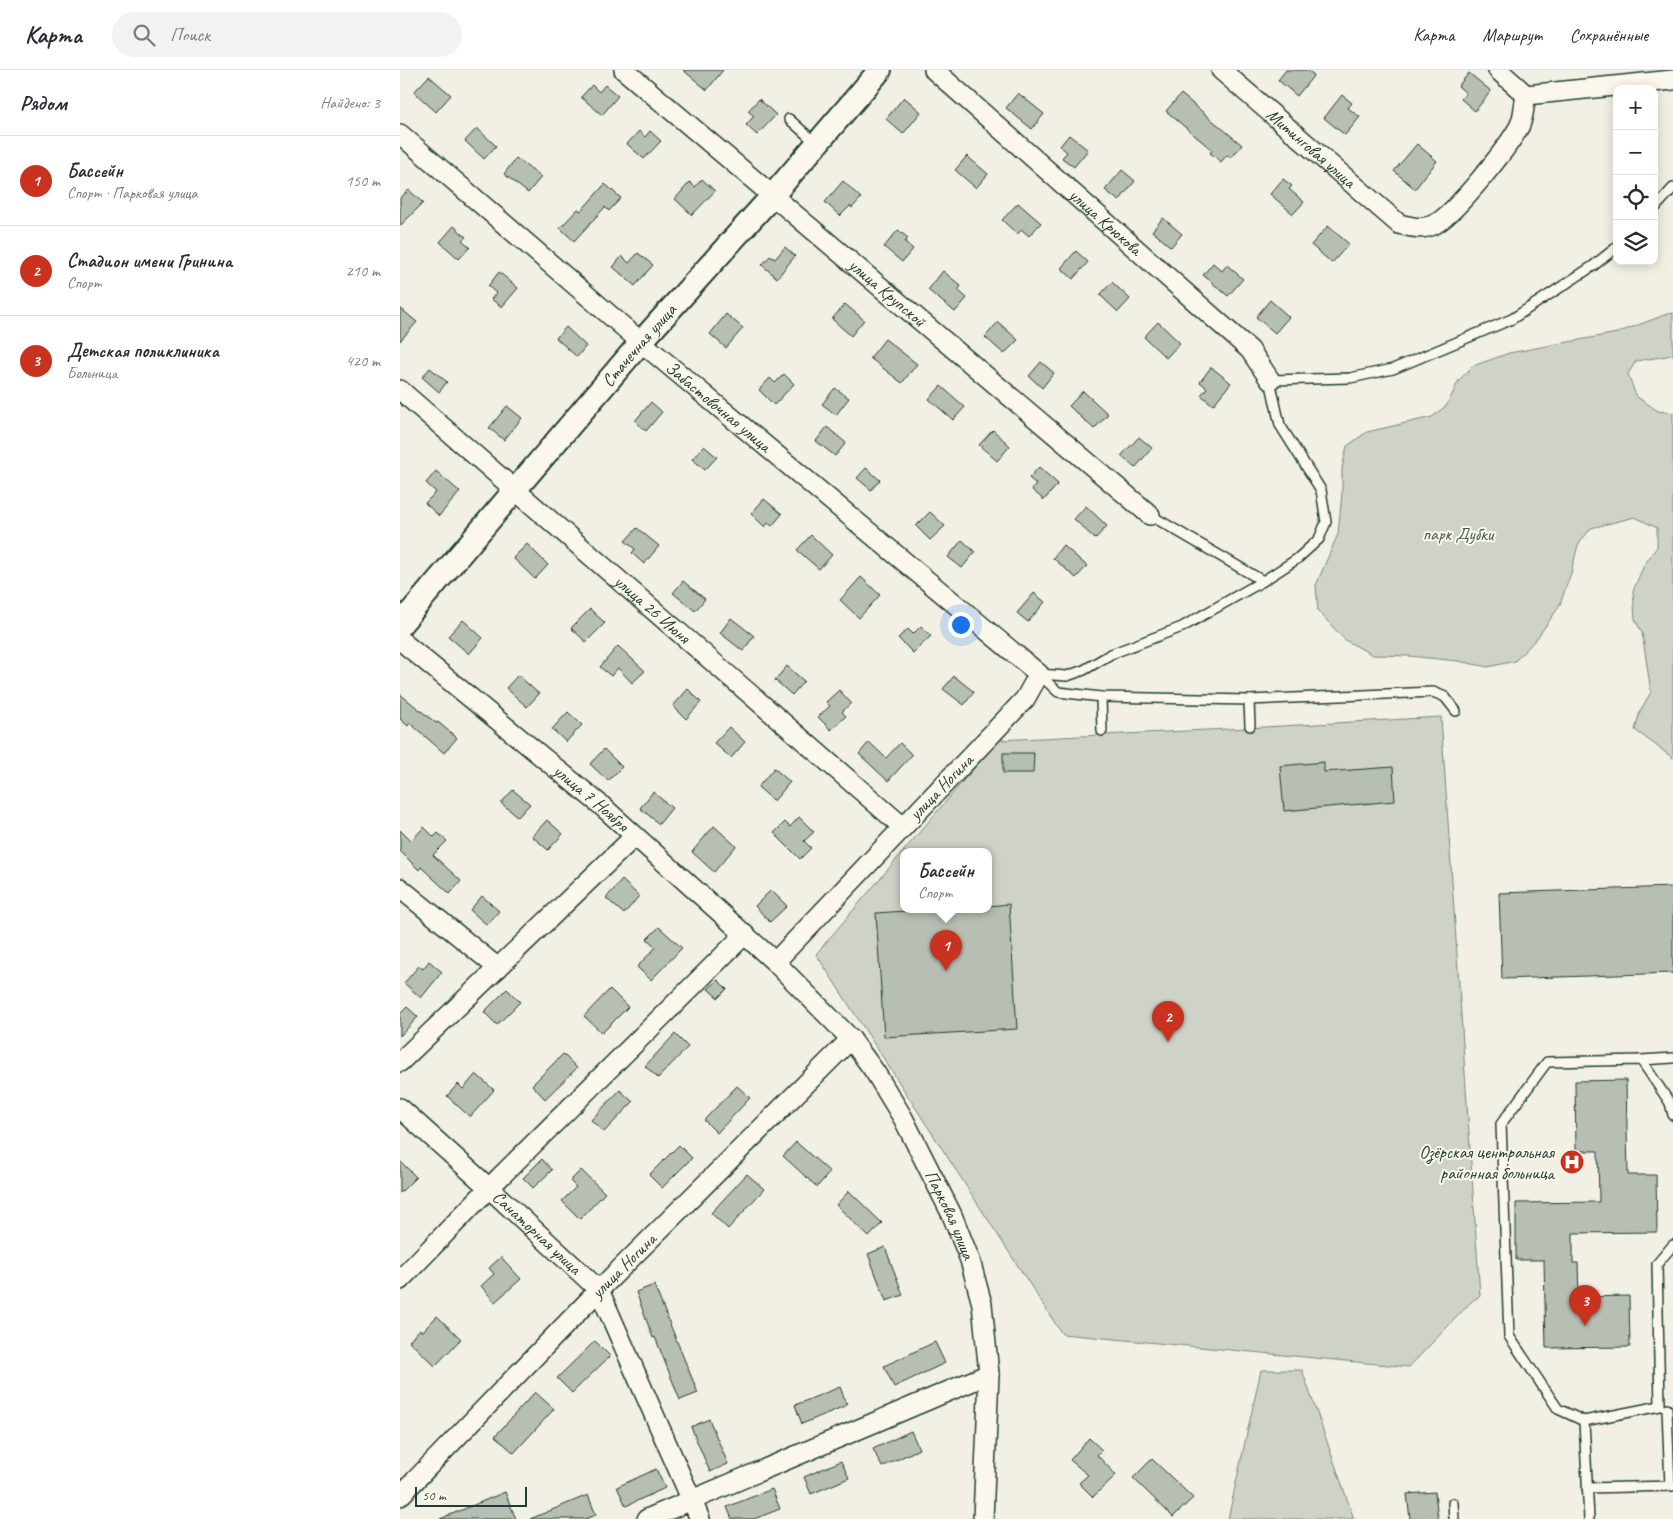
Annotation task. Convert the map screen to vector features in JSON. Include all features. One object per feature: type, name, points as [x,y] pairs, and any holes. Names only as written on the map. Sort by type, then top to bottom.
[{"type":"street","name":"улица Крупской","points":[[624,70],[1150,515]]},
{"type":"street","name":"Стачечная улица","points":[[400,625],[641,342],[773,195],[880,70]]},
{"type":"street","name":"улица Крюкова","points":[[934,70],[1250,350],[1270,380]]},
{"type":"street","name":"Митинговая улица","points":[[1221,70],[1400,224],[1418,228],[1433,225],[1449,214],[1506,149],[1521,123],[1526,95]]},
{"type":"street","points":[[1498,70],[1526,95],[1673,80]]},
{"type":"street","name":"Забастовочная улица","points":[[400,134],[641,342],[1039,674]]},
{"type":"street","name":"улица 26 Июня","points":[[400,390],[903,827]]},
{"type":"street","name":"улица 7 Ноября","points":[[400,640],[602,806],[775,962]]},
{"type":"street","name":"улица Ногина","points":[[775,962],[1025,699],[1039,674]]},
{"type":"street","points":[[400,1062],[635,836]]},
{"type":"street","points":[[400,888],[498,968]]},
{"type":"street","points":[[400,1280],[489,1188],[744,935]]},
{"type":"street","name":"Парковая улица","points":[[775,962],[850,1039],[875,1072],[903,1118],[952,1214],[970,1260],[982,1304],[989,1374],[983,1519]]},
{"type":"street","name":"улица Ногина","points":[[400,1496],[599,1290],[850,1039]]},
{"type":"street","name":"Санаторная улица","points":[[400,1108],[599,1290],[700,1519]]},
{"type":"street","points":[[647,1519],[989,1374]]},
{"type":"lane","points":[[789,119],[817,144]]},
{"type":"lane","points":[[1658,205],[1673,188]]},
{"type":"lane","points":[[1039,674],[1067,676],[1084,670],[1111,654],[1182,627],[1264,581],[1297,559],[1319,539],[1326,522],[1321,490],[1280,425],[1270,380],[1350,378],[1393,369],[1512,319],[1593,266],[1613,250]]},
{"type":"lane","points":[[1150,515],[1264,581]]},
{"type":"lane","points":[[1039,674],[1058,692],[1101,697],[1248,700],[1434,692],[1445,697],[1456,711]]},
{"type":"lane","points":[[1101,697],[1102,731]]},
{"type":"lane","points":[[1248,700],[1250,726]]},
{"type":"lane","points":[[1667,1408],[1584,1420],[1558,1409],[1509,1336],[1501,1124],[1547,1062],[1673,1058]]},
{"type":"lane","points":[[1641,1060],[1670,1103],[1673,1115]]},
{"type":"lane","points":[[1588,1488],[1672,1486],[1657,1264],[1673,1245]]},
{"type":"lane","points":[[1584,1420],[1589,1519]]},
{"type":"lane","points":[[1453,1504],[1454,1519]]},
{"type":"green space","name":"парк Дубки","points":[[1673,313],[1673,355],[1636,361],[1628,374],[1636,396],[1658,411],[1673,413],[1673,758],[1635,730],[1640,711],[1651,692],[1642,633],[1635,619],[1633,591],[1644,565],[1657,547],[1657,528],[1635,517],[1591,528],[1578,545],[1571,573],[1559,607],[1537,638],[1515,661],[1488,667],[1458,661],[1409,656],[1373,655],[1345,640],[1318,611],[1316,585],[1338,534],[1342,493],[1342,468],[1347,446],[1367,432],[1432,417],[1447,405],[1459,380],[1473,366],[1509,353],[1617,333]]},
{"type":"green space","points":[[1441,717],[1480,1296],[1472,1301],[1409,1367],[1062,1334],[816,954],[900,855],[900,913],[992,913],[992,848],[906,848],[998,740]]},
{"type":"green space","points":[[1261,1370],[1302,1370],[1354,1519],[1228,1519]]},
{"type":"building","points":[[683,70],[723,70],[707,90]]},
{"type":"building","points":[[1286,70],[1307,70],[1314,75],[1297,96],[1278,80]]},
{"type":"building","points":[[1469,73],[1491,91],[1475,111],[1461,99],[1466,93],[1458,86]]},
{"type":"building","points":[[429,76],[451,95],[436,112],[414,92]]},
{"type":"building","points":[[592,85],[599,92],[605,85],[618,96],[602,115],[581,97]]},
{"type":"building","points":[[1018,93],[1044,114],[1032,129],[1006,108]]},
{"type":"building","points":[[1181,94],[1242,145],[1231,158],[1227,155],[1221,162],[1210,153],[1212,150],[1166,111]]},
{"type":"building","points":[[1342,95],[1352,103],[1348,108],[1360,117],[1345,135],[1324,118]]},
{"type":"building","points":[[904,97],[921,112],[903,134],[886,119]]},
{"type":"building","points":[[759,99],[776,115],[757,135],[746,125],[754,116],[748,111]]},
{"type":"building","points":[[477,128],[496,146],[484,159],[465,141]]},
{"type":"building","points":[[639,131],[645,137],[650,131],[661,141],[644,159],[627,144]]},
{"type":"building","points":[[1069,135],[1088,150],[1074,167],[1062,158],[1067,152],[1060,146]]},
{"type":"building","points":[[1417,144],[1437,161],[1415,189],[1394,171]]},
{"type":"building","points":[[967,156],[988,174],[976,188],[955,170]]},
{"type":"building","points":[[516,158],[541,177],[528,193],[504,174]]},
{"type":"building","points":[[1122,170],[1135,181],[1119,201],[1105,190]]},
{"type":"building","points":[[702,179],[715,191],[692,215],[675,199],[690,182],[695,187]]},
{"type":"building","points":[[1283,179],[1292,186],[1289,189],[1304,202],[1293,214],[1270,194]]},
{"type":"building","points":[[843,181],[861,198],[852,208],[850,206],[840,216],[825,202]]},
{"type":"building","points":[[605,184],[621,198],[609,211],[605,207],[574,241],[560,228],[578,209],[581,211]]},
{"type":"building","points":[[409,190],[423,203],[400,226],[400,198]]},
{"type":"building","points":[[1018,203],[1041,223],[1029,236],[1022,230],[1017,234],[1002,220]]},
{"type":"building","points":[[1163,218],[1182,234],[1171,247],[1152,231]]},
{"type":"building","points":[[454,226],[466,237],[462,240],[470,247],[459,259],[440,242]]},
{"type":"building","points":[[1328,226],[1349,244],[1332,263],[1311,245]]},
{"type":"building","points":[[898,230],[908,238],[905,242],[913,249],[902,262],[884,247]]},
{"type":"building","points":[[785,247],[795,256],[777,278],[762,265],[770,256],[775,259]]},
{"type":"building","points":[[1076,251],[1088,262],[1073,279],[1061,268]]},
{"type":"building","points":[[638,253],[653,265],[635,286],[613,267],[622,256],[629,263]]},
{"type":"building","points":[[1213,263],[1222,271],[1227,265],[1243,279],[1228,296],[1203,275]]},
{"type":"building","points":[[943,271],[961,286],[958,290],[967,298],[955,312],[928,290]]},
{"type":"building","points":[[499,272],[518,288],[502,307],[491,299],[496,293],[488,286]]},
{"type":"building","points":[[1112,282],[1130,299],[1118,312],[1100,295]]},
{"type":"building","points":[[1270,300],[1289,317],[1275,333],[1256,317]]},
{"type":"building","points":[[845,304],[864,320],[851,336],[832,319]]},
{"type":"building","points":[[400,308],[417,322],[400,341]]},
{"type":"building","points":[[726,314],[743,328],[726,348],[710,334]]},
{"type":"building","points":[[998,322],[1018,340],[1004,354],[985,337]]},
{"type":"building","points":[[1158,322],[1180,343],[1166,358],[1144,337]]},
{"type":"building","points":[[566,327],[586,346],[577,357],[556,338]]},
{"type":"building","points":[[885,339],[917,364],[902,383],[870,358]]},
{"type":"building","points":[[1041,362],[1054,373],[1042,388],[1029,376]]},
{"type":"building","points":[[1211,367],[1231,383],[1213,405],[1201,395],[1207,388],[1200,382]]},
{"type":"building","points":[[430,368],[447,382],[439,392],[422,377]]},
{"type":"building","points":[[784,374],[794,384],[774,405],[759,390],[770,378],[775,383]]},
{"type":"building","points":[[941,386],[965,407],[953,420],[929,399]]},
{"type":"building","points":[[835,388],[849,398],[836,415],[822,404]]},
{"type":"building","points":[[1083,391],[1108,414],[1094,429],[1069,406]]},
{"type":"building","points":[[651,402],[662,412],[646,431],[635,421]]},
{"type":"building","points":[[507,406],[522,418],[504,440],[489,428]]},
{"type":"building","points":[[827,427],[846,443],[835,456],[816,441]]},
{"type":"building","points":[[993,430],[1010,446],[997,461],[979,445]]},
{"type":"building","points":[[1139,437],[1152,448],[1135,468],[1121,456]]},
{"type":"building","points":[[704,446],[717,457],[705,470],[692,459]]},
{"type":"building","points":[[1039,467],[1058,484],[1044,500],[1032,490],[1036,484],[1029,478]]},
{"type":"building","points":[[866,468],[880,480],[871,490],[857,478]]},
{"type":"building","points":[[436,471],[460,492],[439,516],[425,503],[436,492],[426,483]]},
{"type":"building","points":[[764,499],[782,514],[772,526],[768,523],[765,527],[751,514]]},
{"type":"building","points":[[1086,506],[1107,526],[1095,539],[1074,519]]},
{"type":"building","points":[[930,512],[945,526],[930,540],[916,526]]},
{"type":"building","points":[[637,528],[659,546],[644,564],[632,553],[635,549],[625,541]]},
{"type":"building","points":[[811,535],[832,555],[819,569],[797,550]]},
{"type":"building","points":[[962,540],[975,552],[962,568],[948,557]]},
{"type":"building","points":[[527,544],[548,565],[535,579],[513,558]]},
{"type":"building","points":[[1063,545],[1087,566],[1076,578],[1053,558]]},
{"type":"building","points":[[861,577],[880,595],[859,618],[840,600]]},
{"type":"building","points":[[683,581],[705,599],[695,611],[673,593]]},
{"type":"building","points":[[1034,593],[1045,602],[1028,622],[1017,613]]},
{"type":"building","points":[[590,609],[605,623],[586,642],[571,628]]},
{"type":"building","points":[[731,618],[754,636],[743,651],[720,633]]},
{"type":"building","points":[[463,620],[483,638],[469,654],[448,636]]},
{"type":"building","points":[[921,626],[931,636],[913,653],[898,638],[908,629],[913,634]]},
{"type":"building","points":[[618,646],[645,671],[632,683],[618,668],[611,676],[600,667]]},
{"type":"building","points":[[787,666],[804,681],[792,695],[775,680]]},
{"type":"building","points":[[518,675],[539,694],[527,707],[506,688]]},
{"type":"building","points":[[954,676],[974,692],[964,705],[943,689]]},
{"type":"building","points":[[688,689],[701,702],[686,719],[673,706]]},
{"type":"building","points":[[839,690],[851,703],[842,712],[846,716],[831,730],[818,717],[830,706],[826,702]]},
{"type":"building","points":[[400,694],[457,738],[444,753],[410,723],[408,726],[400,719]]},
{"type":"building","points":[[568,712],[582,725],[566,742],[552,729]]},
{"type":"building","points":[[729,727],[745,742],[731,758],[714,743]]},
{"type":"building","points":[[869,742],[886,758],[900,743],[912,755],[888,781],[859,754]]},
{"type":"building","points":[[604,749],[622,767],[608,781],[590,764]]},
{"type":"building","points":[[1003,753],[1034,753],[1033,773],[1003,773]]},
{"type":"building","points":[[1324,762],[1324,772],[1393,767],[1395,801],[1284,811],[1280,766]]},
{"type":"building","points":[[774,768],[790,782],[774,801],[758,787]]},
{"type":"building","points":[[513,790],[530,804],[518,817],[501,803]]},
{"type":"building","points":[[653,792],[672,808],[659,824],[640,808]]},
{"type":"building","points":[[799,817],[814,832],[804,841],[811,848],[800,859],[774,833],[785,822],[790,827]]},
{"type":"building","points":[[547,820],[563,834],[548,850],[532,836]]},
{"type":"building","points":[[714,826],[736,846],[714,872],[692,852]]},
{"type":"building","points":[[424,827],[434,837],[438,833],[447,841],[433,855],[461,881],[450,894],[421,867],[419,870],[400,851],[400,830],[411,841]]},
{"type":"building","points":[[622,880],[639,896],[624,914],[606,898]]},
{"type":"building","points":[[1673,887],[1673,973],[1502,979],[1499,893]]},
{"type":"building","points":[[771,890],[787,906],[770,922],[755,906]]},
{"type":"building","points":[[482,896],[499,911],[487,925],[470,910]]},
{"type":"building","points":[[1009,904],[1017,1029],[884,1037],[876,913],[900,911],[900,913],[992,913],[992,906]]},
{"type":"building","points":[[659,927],[682,948],[651,980],[637,967],[656,947],[647,939]]},
{"type":"building","points":[[429,961],[442,972],[421,998],[404,983],[419,966],[423,969]]},
{"type":"building","points":[[718,980],[727,989],[718,998],[708,989]]},
{"type":"building","points":[[507,989],[520,1002],[497,1025],[484,1012]]},
{"type":"building","points":[[610,989],[628,1007],[602,1033],[584,1016]]},
{"type":"building","points":[[407,1007],[418,1017],[400,1036],[400,1014]]},
{"type":"building","points":[[675,1034],[688,1047],[658,1078],[645,1066]]},
{"type":"building","points":[[563,1054],[577,1068],[545,1099],[532,1085]]},
{"type":"building","points":[[476,1074],[494,1090],[470,1117],[447,1096],[458,1084],[463,1089]]},
{"type":"building","points":[[1626,1080],[1628,1175],[1656,1175],[1657,1232],[1573,1233],[1573,1263],[1578,1263],[1579,1297],[1629,1296],[1630,1347],[1546,1348],[1544,1260],[1516,1260],[1516,1203],[1599,1202],[1598,1151],[1576,1151],[1575,1081]]},
{"type":"building","points":[[737,1086],[750,1098],[717,1133],[704,1120]]},
{"type":"building","points":[[620,1090],[633,1102],[604,1132],[591,1120]]},
{"type":"building","points":[[796,1142],[830,1172],[817,1187],[783,1156]]},
{"type":"building","points":[[679,1145],[692,1158],[662,1188],[649,1175]]},
{"type":"building","points":[[542,1159],[552,1170],[533,1188],[523,1178]]},
{"type":"building","points":[[400,1161],[416,1177],[400,1193]]},
{"type":"building","points":[[581,1170],[605,1193],[580,1219],[562,1201],[576,1187],[570,1181]]},
{"type":"building","points":[[747,1174],[764,1189],[728,1229],[711,1213]]},
{"type":"building","points":[[849,1191],[882,1223],[869,1237],[836,1205]]},
{"type":"building","points":[[885,1247],[903,1295],[886,1301],[868,1254]]},
{"type":"building","points":[[501,1257],[521,1279],[495,1302],[481,1286],[494,1274],[489,1268]]},
{"type":"building","points":[[654,1285],[698,1393],[680,1400],[655,1337],[653,1338],[636,1292]]},
{"type":"building","points":[[437,1316],[461,1339],[435,1366],[409,1341],[420,1329],[422,1332]]},
{"type":"building","points":[[595,1341],[610,1356],[572,1393],[557,1378]]},
{"type":"building","points":[[935,1342],[945,1363],[894,1387],[884,1366]]},
{"type":"building","points":[[840,1387],[847,1405],[802,1424],[795,1405]]},
{"type":"building","points":[[535,1392],[554,1409],[514,1453],[495,1436]]},
{"type":"building","points":[[709,1419],[728,1464],[710,1472],[691,1427]]},
{"type":"building","points":[[911,1431],[919,1449],[882,1467],[873,1449]]},
{"type":"building","points":[[1089,1438],[1102,1450],[1097,1455],[1116,1475],[1093,1497],[1079,1483],[1088,1475],[1070,1460]]},
{"type":"building","points":[[1152,1459],[1193,1498],[1173,1517],[1133,1478]]},
{"type":"building","points":[[841,1461],[849,1478],[811,1494],[804,1477]]},
{"type":"building","points":[[656,1469],[665,1488],[626,1506],[617,1487]]},
{"type":"building","points":[[772,1489],[780,1509],[754,1519],[732,1519],[727,1507]]},
{"type":"building","points":[[505,1492],[516,1519],[440,1519]]},
{"type":"building","points":[[1435,1492],[1438,1519],[1410,1519],[1407,1494]]},
{"type":"building","points":[[588,1495],[596,1515],[585,1519],[530,1519]]},
{"type":"place","name":"Бассейн","points":[[946,971]]},
{"type":"place","name":"Стадион имени Гринина","points":[[1168,1042]]},
{"type":"place","name":"Озёрская центральная районная больница","points":[[1572,1162]]},
{"type":"place","name":"Детская поликлиника","points":[[1585,1326]]}]
